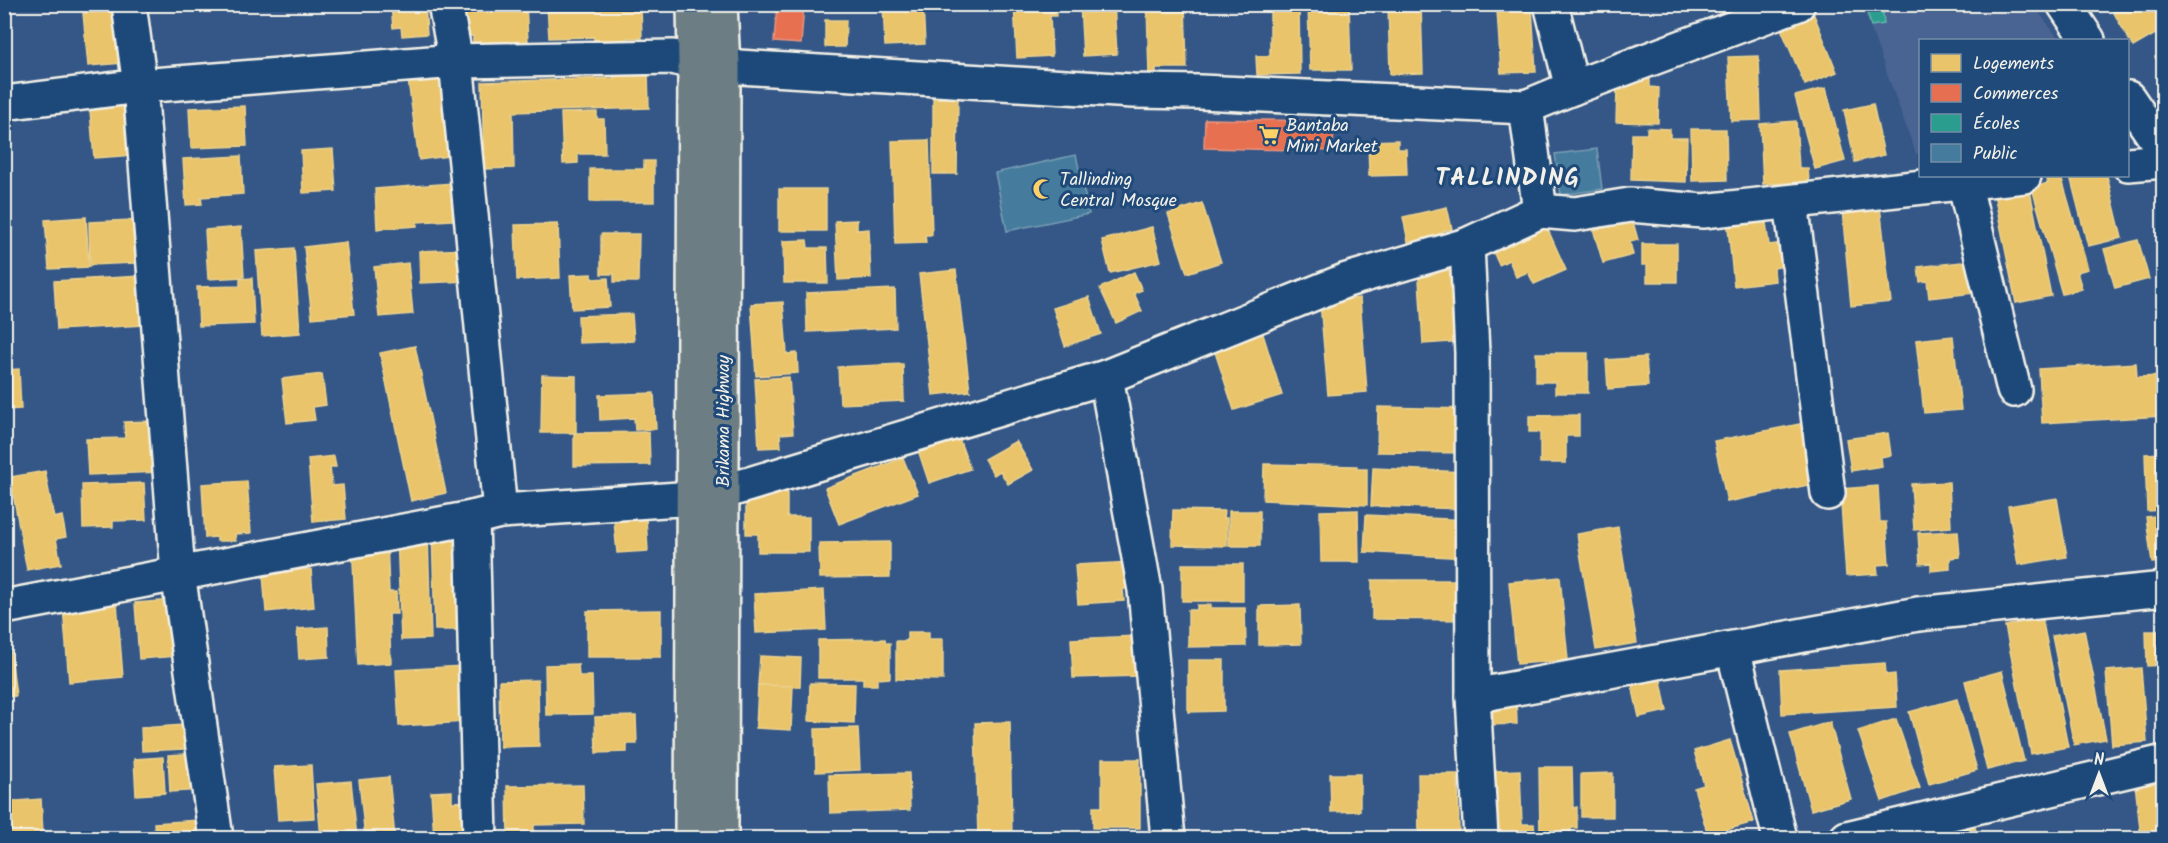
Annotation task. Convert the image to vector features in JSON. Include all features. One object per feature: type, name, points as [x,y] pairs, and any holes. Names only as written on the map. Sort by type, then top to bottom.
[{"type":"highway","name":"Brikama Highway","points":[[720,4],[702,42],[708,495],[721,838]]},
{"type":"highway","name":"Brikama Highway","points":[[692,838],[708,495]]},
{"type":"street","points":[[129,4],[140,86],[178,573],[216,838]]},
{"type":"street","points":[[445,4],[456,61],[486,514],[480,838]]},
{"type":"street","points":[[675,4],[702,42]]},
{"type":"street","points":[[1551,4],[1572,88]]},
{"type":"street","points":[[4,103],[140,86],[456,61],[673,57],[702,42],[1133,91],[1526,107],[1798,4]]},
{"type":"street","points":[[2064,4],[2087,39]]},
{"type":"street","points":[[2129,101],[2161,144],[2129,163]]},
{"type":"street","points":[[1526,107],[1540,211]]},
{"type":"street","points":[[4,607],[486,514],[708,495],[1106,376],[1347,280],[1467,245],[1540,211],[1575,214],[1630,204],[1703,211],[2015,177]]},
{"type":"street","points":[[1964,182],[2014,390]]},
{"type":"street","points":[[1791,202],[1828,494]]},
{"type":"street","points":[[1467,245],[1472,353],[1473,696],[1481,838]]},
{"type":"street","points":[[1106,376],[1145,590],[1168,838]]},
{"type":"street","points":[[1473,696],[1918,614],[2163,588]]},
{"type":"street","points":[[1733,649],[1780,838]]},
{"type":"street","points":[[1847,838],[2163,762]]},
{"type":"shaded area","points":[[1862,5],[2033,5],[2059,39],[1919,39],[1919,153],[1916,154]]},
{"type":"building: Logements","points":[[391,4],[425,4],[427,34],[402,36],[401,27],[393,28]]},
{"type":"building: Logements","points":[[460,4],[526,4],[528,42],[473,43],[473,36],[465,36]]},
{"type":"building: Logements","points":[[547,4],[641,6],[642,38],[626,38],[626,47],[594,48],[594,37],[549,38]]},
{"type":"building: Logements","points":[[883,4],[923,4],[925,44],[885,46]]},
{"type":"building: Logements","points":[[1014,4],[1055,4],[1056,16],[1050,16],[1052,56],[1017,58]]},
{"type":"building: Logements","points":[[1080,4],[1114,4],[1117,54],[1083,56]]},
{"type":"building: Logements","points":[[1147,4],[1185,4],[1187,68],[1156,68],[1156,75],[1149,76]]},
{"type":"building: Logements","points":[[1270,4],[1299,4],[1300,74],[1257,75],[1256,56],[1270,56]]},
{"type":"building: Logements","points":[[1308,4],[1349,4],[1351,70],[1310,70]]},
{"type":"building: Logements","points":[[1388,4],[1421,4],[1423,73],[1390,74]]},
{"type":"building: Logements","points":[[2109,4],[2164,4],[2164,29],[2133,47]]},
{"type":"building: Logements","points":[[1532,8],[1536,72],[1501,73],[1497,10]]},
{"type":"building: Logements","points":[[118,10],[123,63],[88,66],[83,13]]},
{"type":"building: Logements","points":[[1812,10],[1837,72],[1805,85],[1779,24]]},
{"type":"building: Logements","points":[[825,20],[846,20],[845,47],[825,47]]},
{"type":"building: Logements","points":[[2164,52],[2164,70],[2155,57]]},
{"type":"building: Logements","points":[[1759,56],[1761,120],[1731,121],[1728,57]]},
{"type":"building: Logements","points":[[451,67],[463,154],[419,160],[407,73]]},
{"type":"building: Logements","points":[[648,72],[649,108],[513,112],[514,168],[484,169],[482,82],[614,78],[614,73]]},
{"type":"building: Logements","points":[[1624,77],[1650,78],[1650,87],[1659,88],[1658,123],[1616,122],[1617,89],[1623,90]]},
{"type":"building: Logements","points":[[1826,88],[1845,161],[1815,169],[1795,96]]},
{"type":"building: Logements","points":[[131,96],[136,155],[94,158],[89,99]]},
{"type":"building: Logements","points":[[933,98],[958,98],[957,174],[933,174]]},
{"type":"building: Logements","points":[[1873,104],[1884,155],[1855,162],[1844,110]]},
{"type":"building: Logements","points":[[245,106],[247,146],[191,148],[189,108]]},
{"type":"building: Logements","points":[[597,112],[597,119],[604,119],[605,154],[578,154],[578,163],[563,164],[561,113]]},
{"type":"building: Logements","points":[[1796,121],[1799,168],[1808,168],[1809,182],[1763,184],[1760,124]]},
{"type":"building: Logements","points":[[1647,128],[1670,129],[1670,138],[1687,138],[1686,182],[1631,180],[1632,134],[1647,134]]},
{"type":"building: Logements","points":[[1691,129],[1726,129],[1727,180],[1692,181]]},
{"type":"building: Logements","points":[[929,140],[932,235],[925,235],[926,243],[895,244],[892,141]]},
{"type":"building: Logements","points":[[1398,140],[1398,149],[1406,149],[1407,175],[1369,176],[1368,141]]},
{"type":"building: Logements","points":[[333,149],[336,191],[303,193],[301,151]]},
{"type":"building: Logements","points":[[241,156],[243,194],[201,197],[202,204],[186,205],[183,159]]},
{"type":"building: Logements","points":[[644,161],[654,161],[654,202],[590,202],[590,169],[644,169]]},
{"type":"building: Logements","points":[[2027,177],[2051,296],[2016,303],[1991,179]]},
{"type":"building: Logements","points":[[2046,177],[2061,177],[2088,269],[2077,272],[2082,289],[2062,294],[2032,188],[2048,183]]},
{"type":"building: Logements","points":[[2070,177],[2107,177],[2122,238],[2088,246]]},
{"type":"building: Logements","points":[[466,182],[469,219],[417,222],[417,226],[377,229],[375,189]]},
{"type":"building: Logements","points":[[779,189],[826,189],[826,231],[779,231]]},
{"type":"building: Logements","points":[[1202,203],[1221,262],[1187,273],[1168,214]]},
{"type":"building: Logements","points":[[1880,206],[1891,302],[1851,306],[1842,210]]},
{"type":"building: Logements","points":[[1447,207],[1452,229],[1443,231],[1445,239],[1409,246],[1403,217]]},
{"type":"building: Logements","points":[[1621,215],[1623,225],[1633,222],[1638,240],[1630,242],[1633,255],[1603,263],[1591,222]]},
{"type":"building: Logements","points":[[1765,215],[1769,245],[1783,243],[1785,266],[1774,268],[1775,281],[1734,286],[1727,218]]},
{"type":"building: Logements","points":[[86,217],[89,267],[49,269],[45,220]]},
{"type":"building: Logements","points":[[133,220],[135,263],[90,265],[89,222]]},
{"type":"building: Logements","points":[[857,220],[857,230],[869,229],[871,278],[838,280],[835,221]]},
{"type":"building: Logements","points":[[1545,223],[1566,270],[1534,284],[1528,272],[1516,277],[1509,260],[1499,265],[1492,249]]},
{"type":"building: Logements","points":[[558,224],[560,278],[517,280],[515,225]]},
{"type":"building: Logements","points":[[241,227],[244,277],[208,279],[205,230]]},
{"type":"building: Logements","points":[[1152,227],[1161,261],[1110,273],[1102,240]]},
{"type":"building: Logements","points":[[601,234],[639,234],[638,282],[614,282],[614,274],[601,274]]},
{"type":"building: Logements","points":[[807,240],[808,248],[827,248],[828,283],[784,283],[783,241]]},
{"type":"building: Logements","points":[[2138,240],[2149,279],[2115,288],[2104,249]]},
{"type":"building: Logements","points":[[346,242],[354,314],[312,318],[304,247]]},
{"type":"building: Logements","points":[[1642,244],[1677,244],[1677,282],[1647,282],[1647,265],[1642,265]]},
{"type":"building: Logements","points":[[294,248],[300,333],[262,336],[256,251]]},
{"type":"building: Logements","points":[[469,249],[471,281],[420,283],[419,251]]},
{"type":"building: Logements","points":[[1979,260],[1983,292],[1929,298],[1927,281],[1920,282],[1918,267]]},
{"type":"building: Logements","points":[[1450,262],[1451,268],[1461,268],[1465,341],[1423,344],[1418,263]]},
{"type":"building: Logements","points":[[408,263],[413,314],[379,317],[374,267]]},
{"type":"building: Logements","points":[[956,270],[970,391],[933,395],[919,274]]},
{"type":"building: Logements","points":[[1134,272],[1142,290],[1134,293],[1142,311],[1116,323],[1100,288]]},
{"type":"building: Logements","points":[[592,274],[592,279],[608,278],[610,307],[572,309],[570,275]]},
{"type":"building: Logements","points":[[141,276],[144,325],[57,330],[54,281]]},
{"type":"building: Logements","points":[[252,278],[254,324],[199,326],[197,287],[240,286],[240,279]]},
{"type":"building: Logements","points":[[895,289],[896,328],[807,332],[806,293]]},
{"type":"building: Logements","points":[[1089,297],[1101,334],[1065,346],[1053,308]]},
{"type":"building: Logements","points":[[1360,298],[1367,392],[1328,395],[1320,302]]},
{"type":"building: Logements","points":[[783,302],[787,354],[797,353],[798,373],[756,376],[751,304]]},
{"type":"building: Logements","points":[[632,314],[634,341],[579,343],[578,316]]},
{"type":"building: Logements","points":[[1262,331],[1282,395],[1234,410],[1213,346]]},
{"type":"building: Logements","points":[[1953,336],[1961,410],[1924,413],[1916,340]]},
{"type":"building: Logements","points":[[415,346],[446,493],[411,501],[380,353]]},
{"type":"building: Logements","points":[[1536,353],[1588,353],[1588,393],[1555,393],[1555,382],[1536,382]]},
{"type":"building: Logements","points":[[1646,357],[1648,386],[1608,389],[1606,360]]},
{"type":"building: Logements","points":[[2136,363],[2137,377],[2164,376],[2164,416],[2042,423],[2039,369]]},
{"type":"building: Logements","points":[[903,364],[904,401],[840,404],[838,367]]},
{"type":"building: Logements","points":[[19,369],[21,409],[4,410],[4,370]]},
{"type":"building: Logements","points":[[322,374],[326,405],[313,407],[315,420],[287,423],[282,379]]},
{"type":"building: Logements","points":[[542,375],[576,376],[576,433],[541,433]]},
{"type":"building: Logements","points":[[789,377],[793,433],[780,434],[781,447],[759,448],[755,379]]},
{"type":"building: Logements","points":[[654,393],[656,429],[635,430],[634,418],[600,420],[599,395]]},
{"type":"building: Logements","points":[[1378,407],[1471,409],[1470,453],[1377,452]]},
{"type":"building: Logements","points":[[1579,415],[1579,436],[1566,436],[1566,463],[1540,463],[1540,432],[1529,432],[1529,416]]},
{"type":"building: Logements","points":[[156,421],[159,472],[88,475],[86,439],[125,438],[124,422]]},
{"type":"building: Logements","points":[[1810,422],[1823,482],[1727,502],[1714,441]]},
{"type":"building: Logements","points":[[649,432],[650,465],[574,466],[574,433]]},
{"type":"building: Logements","points":[[957,433],[970,469],[929,483],[917,447]]},
{"type":"building: Logements","points":[[1888,433],[1891,455],[1881,457],[1882,466],[1851,471],[1846,439]]},
{"type":"building: Logements","points":[[1016,441],[1033,470],[1008,484],[1000,471],[994,475],[984,459]]},
{"type":"building: Logements","points":[[2164,453],[2164,510],[2147,511],[2145,454]]},
{"type":"building: Logements","points":[[334,456],[336,467],[330,467],[332,486],[343,485],[346,519],[313,522],[308,459]]},
{"type":"building: Logements","points":[[903,458],[918,494],[839,524],[825,488]]},
{"type":"building: Logements","points":[[1264,464],[1357,466],[1357,469],[1367,469],[1367,505],[1263,500]]},
{"type":"building: Logements","points":[[1373,468],[1467,472],[1465,509],[1371,506]]},
{"type":"building: Logements","points":[[45,471],[54,518],[62,516],[66,537],[56,539],[61,564],[27,570],[10,477]]},
{"type":"building: Logements","points":[[247,481],[251,533],[235,534],[236,541],[217,541],[217,537],[205,538],[202,484]]},
{"type":"building: Logements","points":[[1949,482],[1951,527],[1914,530],[1911,484]]},
{"type":"building: Logements","points":[[144,483],[146,520],[113,521],[113,527],[83,528],[82,485]]},
{"type":"building: Logements","points":[[787,485],[787,517],[809,517],[809,552],[758,552],[758,534],[746,534],[746,490]]},
{"type":"building: Logements","points":[[1878,486],[1880,522],[1886,522],[1889,564],[1877,565],[1878,574],[1846,576],[1840,489]]},
{"type":"building: Logements","points":[[2057,498],[2067,557],[2018,565],[2008,506]]},
{"type":"building: Logements","points":[[1173,510],[1224,511],[1223,518],[1227,518],[1227,546],[1172,545]]},
{"type":"building: Logements","points":[[1358,510],[1359,562],[1321,562],[1320,511]]},
{"type":"building: Logements","points":[[1229,511],[1260,511],[1260,546],[1229,546]]},
{"type":"building: Logements","points":[[1366,515],[1468,520],[1466,558],[1364,552]]},
{"type":"building: Logements","points":[[2164,515],[2164,562],[2152,563],[2146,517]]},
{"type":"building: Logements","points":[[646,518],[648,551],[617,553],[614,521]]},
{"type":"building: Logements","points":[[1618,527],[1637,643],[1596,650],[1577,534]]},
{"type":"building: Logements","points":[[465,531],[465,630],[435,630],[432,532]]},
{"type":"building: Logements","points":[[1958,531],[1960,557],[1950,558],[1950,569],[1931,571],[1931,563],[1920,564],[1918,533]]},
{"type":"building: Logements","points":[[428,533],[431,639],[401,640],[397,534]]},
{"type":"building: Logements","points":[[387,540],[389,592],[396,592],[397,614],[389,614],[391,663],[358,665],[352,542]]},
{"type":"building: Logements","points":[[890,542],[890,577],[820,578],[819,543]]},
{"type":"building: Logements","points":[[1134,562],[1135,588],[1123,589],[1124,601],[1078,604],[1075,565]]},
{"type":"building: Logements","points":[[1182,564],[1243,564],[1243,601],[1182,601]]},
{"type":"building: Logements","points":[[311,569],[314,607],[266,612],[263,574]]},
{"type":"building: Logements","points":[[1560,577],[1568,660],[1517,664],[1509,582]]},
{"type":"building: Logements","points":[[1372,580],[1466,580],[1466,620],[1372,619]]},
{"type":"building: Logements","points":[[824,590],[826,630],[756,633],[754,594]]},
{"type":"building: Logements","points":[[174,600],[178,656],[139,659],[135,603]]},
{"type":"building: Logements","points":[[117,603],[123,677],[69,682],[63,607]]},
{"type":"building: Logements","points":[[1197,605],[1211,605],[1211,608],[1245,608],[1246,646],[1188,647],[1188,610],[1197,610]]},
{"type":"building: Logements","points":[[1300,605],[1301,644],[1259,645],[1259,606]]},
{"type":"building: Logements","points":[[661,610],[661,657],[587,657],[587,611]]},
{"type":"building: Logements","points":[[2042,618],[2068,747],[2031,754],[2005,626]]},
{"type":"building: Logements","points":[[328,627],[329,657],[299,659],[297,629]]},
{"type":"building: Logements","points":[[2084,630],[2106,739],[2074,745],[2052,636]]},
{"type":"building: Logements","points":[[2146,631],[2164,631],[2164,665],[2147,666]]},
{"type":"building: Logements","points":[[907,632],[929,632],[929,639],[943,639],[943,680],[896,679],[896,641],[907,641]]},
{"type":"building: Logements","points":[[1137,636],[1138,676],[1073,678],[1071,639]]},
{"type":"building: Logements","points":[[4,638],[9,638],[16,696],[4,697]]},
{"type":"building: Logements","points":[[885,639],[886,643],[890,643],[890,678],[877,679],[877,685],[863,685],[863,678],[818,678],[818,640]]},
{"type":"building: Logements","points":[[760,656],[801,658],[800,687],[758,685]]},
{"type":"building: Logements","points":[[1188,660],[1224,660],[1224,711],[1188,712]]},
{"type":"building: Logements","points":[[1885,663],[1886,675],[1895,674],[1897,707],[1782,714],[1780,670]]},
{"type":"building: Logements","points":[[578,664],[579,676],[592,676],[593,714],[546,715],[545,665]]},
{"type":"building: Logements","points":[[463,666],[466,722],[399,726],[396,670]]},
{"type":"building: Logements","points":[[2141,668],[2147,742],[2112,745],[2106,671]]},
{"type":"building: Logements","points":[[2002,671],[2024,761],[1987,770],[1965,681]]},
{"type":"building: Logements","points":[[2156,672],[2164,672],[2164,732],[2161,732]]},
{"type":"building: Logements","points":[[1660,676],[1667,711],[1639,717],[1631,681]]},
{"type":"building: Logements","points":[[538,680],[539,746],[500,747],[499,681]]},
{"type":"building: Logements","points":[[810,683],[855,684],[854,723],[809,721]]},
{"type":"building: Logements","points":[[758,685],[793,686],[791,730],[756,728]]},
{"type":"building: Logements","points":[[1516,697],[1517,724],[1485,725],[1485,698]]},
{"type":"building: Logements","points":[[1957,699],[1977,770],[1929,784],[1909,712]]},
{"type":"building: Logements","points":[[636,716],[637,744],[627,744],[627,752],[596,753],[595,717]]},
{"type":"building: Logements","points":[[1896,719],[1920,788],[1882,801],[1858,731]]},
{"type":"building: Logements","points":[[1010,722],[1012,838],[978,838],[975,723]]},
{"type":"building: Logements","points":[[1830,722],[1851,799],[1811,810],[1790,734]]},
{"type":"building: Logements","points":[[184,725],[185,749],[142,751],[141,728]]},
{"type":"building: Logements","points":[[858,728],[860,770],[816,772],[815,729]]},
{"type":"building: Logements","points":[[1730,740],[1754,822],[1708,835],[1694,788],[1704,785],[1694,751]]},
{"type":"building: Logements","points":[[203,753],[205,790],[170,792],[168,755]]},
{"type":"building: Logements","points":[[163,757],[165,793],[136,795],[134,759]]},
{"type":"building: Logements","points":[[1102,759],[1140,759],[1140,828],[1093,828],[1093,807],[1102,807]]},
{"type":"building: Logements","points":[[311,765],[314,818],[278,820],[274,767]]},
{"type":"building: Logements","points":[[1539,767],[1572,767],[1573,808],[1577,807],[1577,828],[1571,828],[1571,838],[1540,838]]},
{"type":"building: Logements","points":[[1520,770],[1522,824],[1534,824],[1535,838],[1497,838],[1495,771]]},
{"type":"building: Logements","points":[[909,773],[910,810],[830,813],[829,775]]},
{"type":"building: Logements","points":[[1613,773],[1613,817],[1581,817],[1581,774]]},
{"type":"building: Logements","points":[[1330,774],[1360,774],[1360,811],[1331,812]]},
{"type":"building: Logements","points":[[1418,774],[1458,774],[1459,838],[1419,838]]},
{"type":"building: Logements","points":[[389,777],[395,838],[365,838],[359,780]]},
{"type":"building: Logements","points":[[2164,780],[2164,838],[2141,838],[2135,783]]},
{"type":"building: Logements","points":[[351,781],[357,838],[321,838],[316,784]]},
{"type":"building: Logements","points":[[583,785],[584,824],[534,825],[534,838],[508,838],[507,786]]},
{"type":"building: Logements","points":[[452,791],[452,802],[471,801],[474,838],[434,838],[431,792]]},
{"type":"building: Logements","points":[[41,799],[43,833],[53,832],[54,838],[8,838],[5,802]]},
{"type":"building: Logements","points":[[199,820],[200,838],[155,838],[154,823]]},
{"type":"building: Logements","points":[[1969,820],[1970,827],[1975,826],[1977,838],[1946,838],[1944,824]]},
{"type":"building: Commerces","points":[[777,4],[804,4],[801,44],[774,42]]},
{"type":"building: Commerces","name":"Bantaba Mini Market","points":[[1205,119],[1334,121],[1333,151],[1204,148]]},
{"type":"building: Écoles","points":[[1865,4],[1893,4],[1895,10],[1883,12],[1884,24],[1871,26]]},
{"type":"building: Public","points":[[1597,149],[1602,189],[1561,195],[1555,154]]},
{"type":"building: Public","points":[[1076,155],[1089,214],[1007,231],[995,173]]},
{"type":"place","name":"Bantaba Mini Market","points":[[1269,135]]},
{"type":"place","name":"Tallinding Central Mosque","points":[[1043,189]]},
{"type":"district","name":"TALLINDING","points":[[1508,177]]}]
